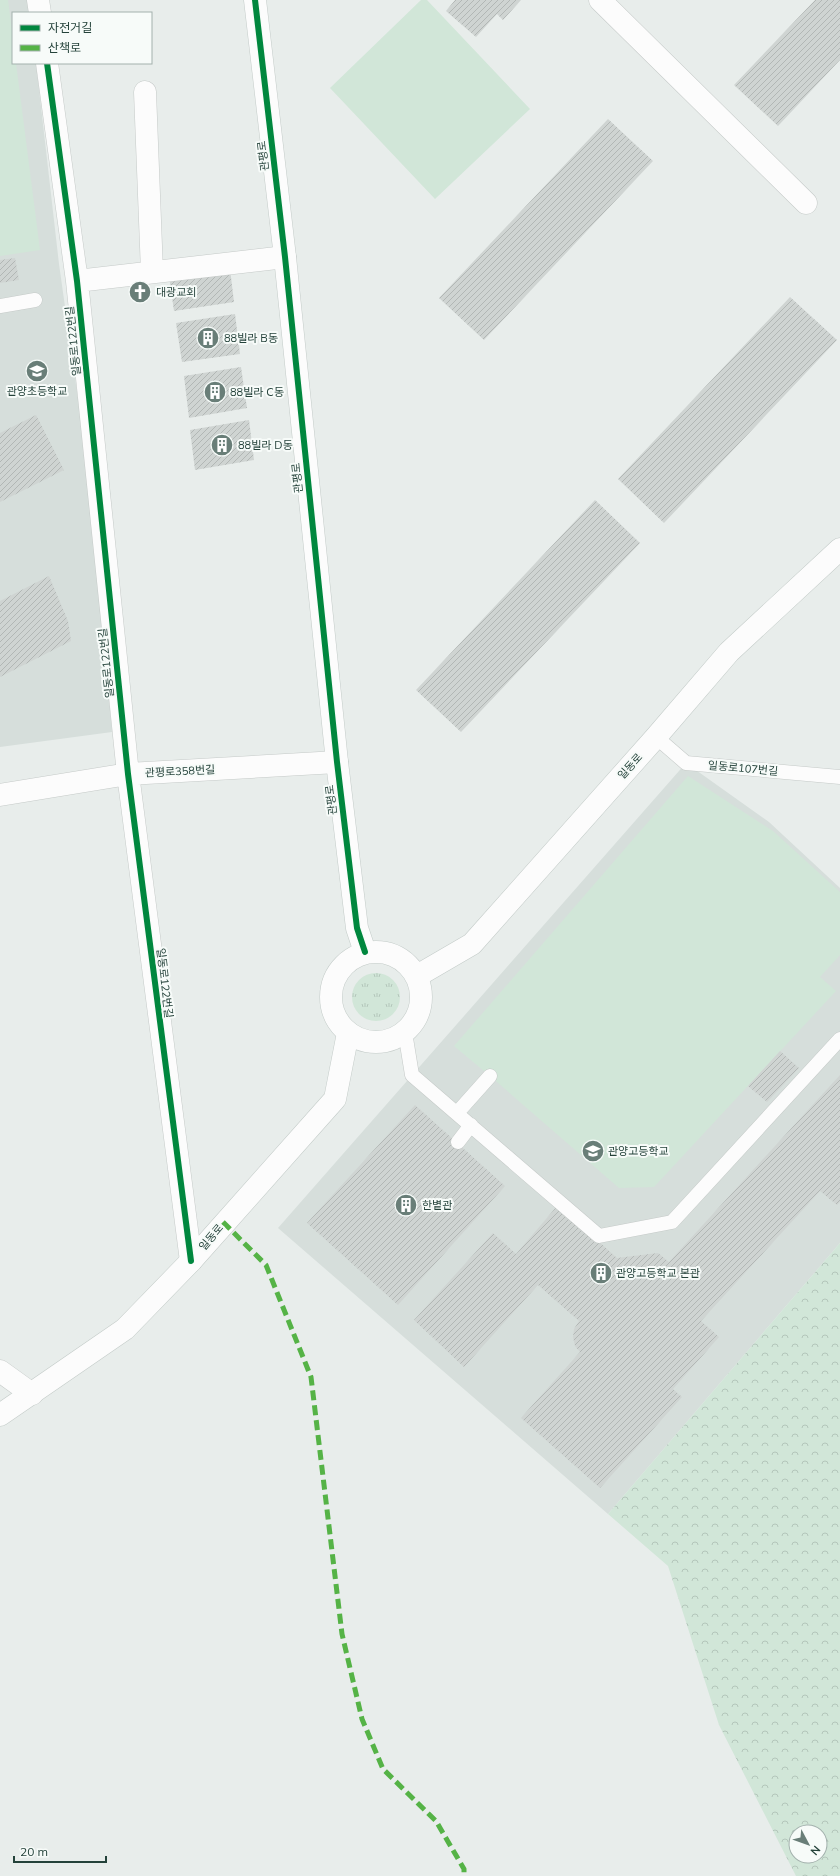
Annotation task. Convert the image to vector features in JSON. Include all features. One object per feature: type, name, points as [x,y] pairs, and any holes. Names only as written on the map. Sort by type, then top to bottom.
[{"type":"street","points":[[38,0],[40,12]]},
{"type":"street","name":"관평로","points":[[255,0],[285,257],[337,762],[357,928],[365,952]]},
{"type":"street","points":[[600,0],[806,203]]},
{"type":"street","name":"일동로122번길","points":[[47,64],[77,281],[128,774],[191,1261]]},
{"type":"street","points":[[145,92],[152,272]]},
{"type":"street","points":[[77,281],[285,257]]},
{"type":"street","name":"일동로","points":[[417,976],[472,944],[656,737],[729,652],[840,549]]},
{"type":"street","name":"관평로358번길","points":[[0,795],[128,774],[337,762]]},
{"type":"street","points":[[365,952],[386,952],[404,961],[417,976],[422,996],[418,1016],[405,1032],[387,1042],[367,1042],[348,1033],[335,1018],[330,998],[334,978],[347,962],[365,952]]},
{"type":"street","name":"일동로","points":[[0,1415],[125,1329],[191,1261],[335,1099],[348,1033]]},
{"type":"street","points":[[0,1371],[32,1394]]},
{"type":"lane","points":[[0,306],[35,300]]},
{"type":"lane","name":"일동로107번길","points":[[656,737],[686,763],[840,777]]},
{"type":"lane","points":[[405,1032],[412,1075],[598,1236],[672,1222],[840,1039]]},
{"type":"lane","points":[[457,1113],[490,1076]]},
{"type":"lane","points":[[458,1142],[471,1125]]},
{"type":"shaded area","name":"관양초등학교","points":[[0,0],[29,0],[31,12],[12,12],[12,64],[36,64],[59,264],[89,477],[112,732],[0,747]]},
{"type":"shaded area","name":"관양고등학교","points":[[686,763],[769,822],[840,888],[840,1243],[608,1514],[278,1228]]},
{"type":"green space","points":[[0,0],[8,0],[12,30],[12,64],[16,64],[40,250],[0,256]]},
{"type":"green space","points":[[421,0],[427,0],[530,109],[435,199],[330,88]]},
{"type":"green space","points":[[688,776],[773,831],[840,892],[840,955],[820,977],[836,991],[654,1187],[619,1188],[454,1046]]},
{"type":"green space","points":[[371,973],[381,973],[393,980],[400,992],[400,1002],[393,1014],[381,1021],[371,1021],[363,1017],[356,1010],[352,1002],[352,992],[356,984],[363,977]]},
{"type":"green space","points":[[840,1243],[840,1876],[796,1876],[790,1864],[828,1864],[828,1824],[788,1824],[788,1860],[719,1725],[668,1566],[608,1514]]},
{"type":"building","points":[[455,0],[521,0],[503,20],[497,14],[476,37],[446,11]]},
{"type":"building","points":[[815,0],[840,0],[840,60],[778,126],[734,85]]},
{"type":"building","points":[[608,119],[653,161],[484,340],[439,298]]},
{"type":"building","points":[[15,258],[19,280],[0,283],[0,260]]},
{"type":"building","points":[[230,269],[234,302],[174,311],[169,276]]},
{"type":"building","points":[[790,297],[837,340],[664,523],[618,479]]},
{"type":"building","name":"88빌라 B동","points":[[235,314],[240,354],[182,362],[176,323]]},
{"type":"building","name":"88빌라 C동","points":[[241,367],[247,408],[189,418],[184,376]]},
{"type":"building","points":[[36,415],[64,470],[0,502],[0,433]]},
{"type":"building","name":"88빌라 D동","points":[[249,420],[254,460],[195,470],[190,430]]},
{"type":"building","points":[[595,500],[640,543],[461,732],[416,690]]},
{"type":"building","points":[[49,576],[68,621],[71,641],[0,677],[0,601]]},
{"type":"building","points":[[780,1051],[799,1068],[767,1102],[748,1086]]},
{"type":"building","name":"관양고등학교 본관","points":[[840,1075],[840,1202],[837,1205],[820,1191],[701,1321],[719,1337],[673,1389],[682,1397],[600,1488],[521,1418],[580,1352],[575,1346],[573,1337],[574,1329],[579,1321],[538,1285],[464,1367],[414,1320],[493,1233],[516,1254],[558,1205],[617,1258],[658,1253],[669,1262]]},
{"type":"building","name":"한볕관","points":[[415,1105],[505,1186],[398,1305],[307,1223]]},
{"type":"marked path","points":[[223,1222],[266,1265],[311,1377],[342,1634],[362,1719],[383,1769],[436,1821],[464,1869],[464,1876]]},
{"type":"cycle path","points":[[255,0],[285,257],[337,762],[357,928],[365,952]]},
{"type":"cycle path","points":[[47,64],[77,281],[128,774],[191,1261]]},
{"type":"place","name":"대광교회","points":[[140,292]]},
{"type":"place","name":"88빌라 B동","points":[[208,338]]},
{"type":"place","name":"관양초등학교","points":[[37,371]]},
{"type":"place","name":"88빌라 C동","points":[[215,392]]},
{"type":"place","name":"88빌라 D동","points":[[222,445]]},
{"type":"place","name":"관양고등학교","points":[[593,1151]]},
{"type":"place","name":"한볕관","points":[[406,1205]]},
{"type":"place","name":"관양고등학교 본관","points":[[601,1273]]}]
